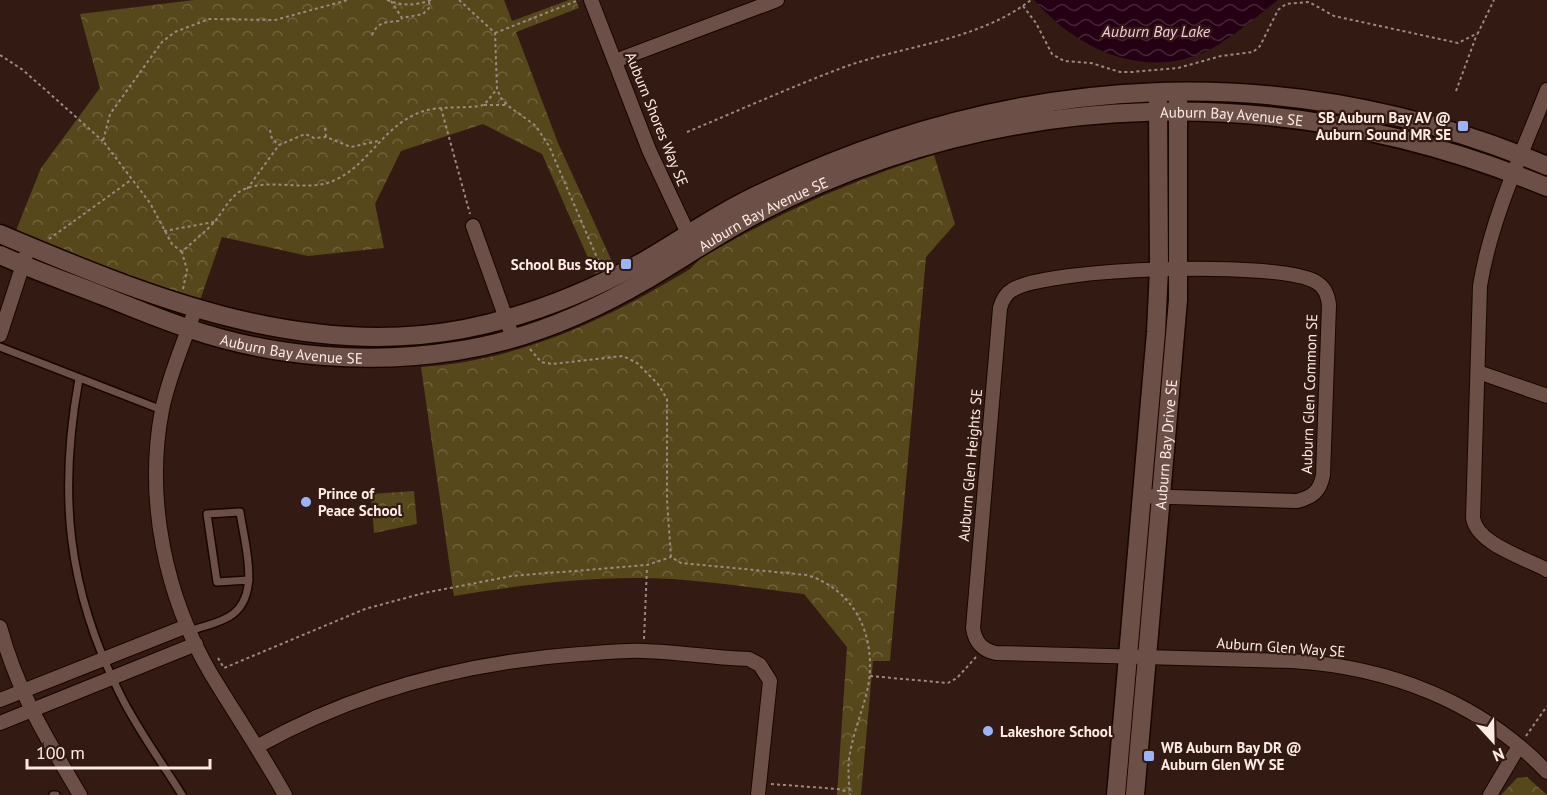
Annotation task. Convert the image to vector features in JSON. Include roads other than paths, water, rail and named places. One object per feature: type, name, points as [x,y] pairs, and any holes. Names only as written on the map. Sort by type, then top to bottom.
[{"type":"street","name":"Auburn Shores Way SE","points":[[591,0],[649,150],[691,241]]},
{"type":"street","points":[[615,61],[762,3],[777,0]]},
{"type":"street","points":[[1547,90],[1489,241],[1480,286],[1474,526],[1486,540],[1547,570]]},
{"type":"street","name":"Auburn Bay Avenue SE","points":[[0,255],[189,329],[242,343],[317,355],[404,357],[520,340],[606,302],[762,192],[848,154],[911,133],[968,117],[1048,101],[1177,91],[1265,95],[1373,111],[1431,125],[1547,166]]},
{"type":"street","name":"Auburn Bay Drive SE","points":[[1135,795],[1179,268],[1177,91]]},
{"type":"street","name":"Auburn Bay Drive SE","points":[[1116,795],[1159,268],[1158,92]]},
{"type":"street","name":"Auburn Bay Avenue SE","points":[[0,234],[195,310],[276,329],[334,335],[422,334],[463,329],[546,307],[821,184],[912,150],[959,137],[1052,119],[1178,111],[1276,116],[1343,125],[1425,144],[1514,173],[1547,187]]},
{"type":"street","points":[[473,226],[506,319],[520,340]]},
{"type":"street","points":[[0,335],[22,265],[36,249]]},
{"type":"street","name":"Auburn Glen Common SE","points":[[1142,496],[1297,501],[1316,493],[1321,486],[1323,475],[1329,305],[1326,292],[1316,281],[1308,278],[1239,271],[1159,268]]},
{"type":"street","name":"Auburn Glen Heights SE","points":[[1128,656],[996,653],[983,648],[974,637],[973,628],[1002,303],[1011,290],[1023,285],[1159,268]]},
{"type":"street","points":[[195,310],[170,378],[162,410],[156,456],[162,541],[176,598],[191,634],[211,673],[258,746],[285,795]]},
{"type":"street","points":[[1478,372],[1547,396]]},
{"type":"street","points":[[0,627],[30,711],[75,793]]},
{"type":"street","points":[[0,700],[105,658],[191,634]]},
{"type":"street","points":[[0,723],[113,678],[191,634]]},
{"type":"street","points":[[258,746],[296,724],[386,689],[473,667],[540,657],[644,651],[749,659],[760,664],[770,681],[759,789]]},
{"type":"street","name":"Auburn Glen Way SE","points":[[1128,656],[1321,663],[1383,674],[1445,698],[1492,725],[1547,772]]},
{"type":"street","points":[[1490,795],[1519,746]]},
{"type":"lane","points":[[0,347],[162,410]]},
{"type":"lane","points":[[79,379],[68,444],[67,481],[70,521],[82,596],[121,696],[182,795]]},
{"type":"lane","points":[[191,634],[232,615],[245,601],[249,580],[240,512],[207,514],[218,582],[249,580]]},
{"type":"water","name":"Auburn Bay Lake","points":[[1034,0],[1278,0],[1211,49],[1187,58],[1162,62],[1138,61],[1115,56],[1092,46],[1052,18]]},
{"type":"place","name":"SB Auburn Bay AV @ Auburn Sound MR SE","points":[[1463,126]]},
{"type":"place","name":"School Bus Stop","points":[[626,264]]},
{"type":"place","name":"Prince of Peace School","points":[[306,502]]},
{"type":"place","name":"Lakeshore School","points":[[988,731]]},
{"type":"place","name":"WB Auburn Bay DR @ Auburn Glen WY SE","points":[[1149,756]]}]
